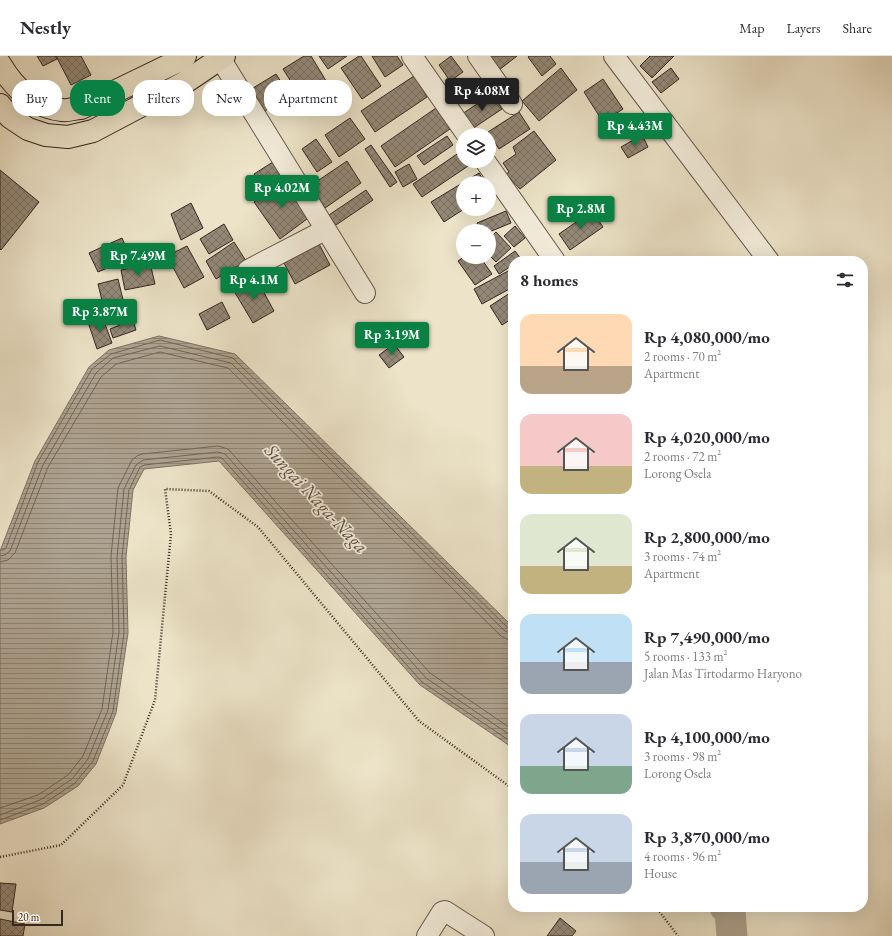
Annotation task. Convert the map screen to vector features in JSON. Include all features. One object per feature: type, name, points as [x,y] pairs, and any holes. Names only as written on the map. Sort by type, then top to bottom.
[{"type":"highway","points":[[0,64],[19,91],[33,102],[64,110],[81,108],[176,62],[185,56]]},
{"type":"highway","points":[[0,105],[10,117],[28,130],[46,135],[68,137],[93,131],[184,83],[222,57]]},
{"type":"street","points":[[412,56],[462,128]]},
{"type":"street","points":[[478,56],[512,104]]},
{"type":"street","points":[[614,56],[765,256]]},
{"type":"street","points":[[222,57],[325,230],[365,293]]},
{"type":"street","points":[[490,168],[552,256]]},
{"type":"street","points":[[248,270],[325,230]]},
{"type":"street","points":[[427,936],[442,912],[445,911],[484,936]]},
{"type":"path","points":[[0,857],[61,845],[123,785],[155,700],[171,534],[166,489],[209,490],[258,527],[419,721],[508,785]]},
{"type":"path","points":[[660,912],[678,936]]},
{"type":"water","points":[[159,336],[235,354],[508,622],[508,745],[420,685],[219,461],[144,469],[133,490],[126,557],[128,633],[116,713],[96,764],[78,786],[44,808],[0,824],[0,551],[35,461],[89,367],[109,350]]},
{"type":"building","points":[[37,56],[55,56],[57,59],[43,66]]},
{"type":"building","points":[[56,56],[81,56],[91,75],[81,80],[70,80],[70,83]]},
{"type":"building","points":[[304,56],[311,56],[326,80],[290,80],[283,69]]},
{"type":"building","points":[[319,56],[347,56],[328,69]]},
{"type":"building","points":[[361,56],[381,86],[362,99],[352,84],[352,80],[349,80],[341,68]]},
{"type":"building","points":[[372,56],[397,56],[403,65],[385,77]]},
{"type":"building","points":[[451,56],[463,72],[450,81],[439,65]]},
{"type":"building","points":[[488,56],[517,56],[499,70]]},
{"type":"building","points":[[550,56],[556,64],[542,76],[528,57]]},
{"type":"building","points":[[650,56],[674,56],[652,78],[640,66]]},
{"type":"building","points":[[561,68],[577,90],[539,121],[522,101]]},
{"type":"building","points":[[671,68],[679,79],[661,93],[652,82]]},
{"type":"building","points":[[276,74],[280,80],[266,80]]},
{"type":"building","points":[[414,76],[427,97],[375,132],[361,111]]},
{"type":"building","points":[[603,79],[623,109],[603,122],[584,92]]},
{"type":"building","points":[[264,81],[264,111],[258,115],[256,112],[256,86]]},
{"type":"building","points":[[492,94],[502,109],[474,128],[471,128],[462,114]]},
{"type":"building","points":[[436,108],[450,129],[395,167],[381,146]]},
{"type":"building","points":[[519,112],[530,129],[499,149],[496,144],[496,128],[494,128]]},
{"type":"building","points":[[350,118],[365,139],[339,157],[325,135]]},
{"type":"building","points":[[534,131],[556,160],[520,189],[506,174],[509,172],[503,163],[516,154],[513,147]]},
{"type":"building","points":[[642,135],[648,147],[628,158],[621,147]]},
{"type":"building","points":[[447,136],[453,145],[424,165],[417,156]]},
{"type":"building","points":[[316,139],[332,162],[317,172],[302,149]]},
{"type":"building","points":[[371,145],[397,182],[390,187],[365,149]]},
{"type":"building","points":[[456,155],[456,168],[465,168],[422,197],[413,184]]},
{"type":"building","points":[[276,160],[284,172],[261,186],[254,174]]},
{"type":"building","points":[[347,161],[361,183],[325,208],[310,186]]},
{"type":"building","points":[[409,164],[417,179],[403,187],[395,172]]},
{"type":"building","points":[[0,170],[39,202],[1,250],[0,249]]},
{"type":"building","points":[[479,173],[481,176],[474,176]]},
{"type":"building","points":[[285,179],[311,216],[280,239],[254,202]]},
{"type":"building","points":[[456,187],[456,214],[444,222],[431,202]]},
{"type":"building","points":[[366,190],[373,200],[333,227],[326,217]]},
{"type":"building","points":[[191,203],[203,228],[181,240],[171,214]]},
{"type":"building","points":[[506,211],[511,223],[496,229],[496,224],[477,224],[477,223]]},
{"type":"building","points":[[592,211],[603,227],[570,250],[559,234]]},
{"type":"building","points":[[224,224],[233,240],[209,254],[200,239]]},
{"type":"building","points":[[515,226],[525,238],[514,247],[504,236]]},
{"type":"building","points":[[496,232],[511,248],[496,262]]},
{"type":"building","points":[[122,238],[131,258],[98,272],[89,253]]},
{"type":"building","points":[[234,242],[246,261],[216,279],[206,261]]},
{"type":"building","points":[[319,244],[330,265],[295,284],[284,263]]},
{"type":"building","points":[[187,246],[204,277],[184,288],[167,256]]},
{"type":"building","points":[[515,251],[519,256],[508,256]]},
{"type":"building","points":[[508,256],[508,268],[499,274],[494,266]]},
{"type":"building","points":[[150,263],[155,284],[125,290],[121,270]]},
{"type":"building","points":[[460,264],[485,264],[492,274],[475,285]]},
{"type":"building","points":[[508,271],[508,290],[482,304],[474,289]]},
{"type":"building","points":[[256,278],[274,311],[253,323],[234,291]]},
{"type":"building","points":[[118,279],[125,308],[105,313],[98,284]]},
{"type":"building","points":[[508,294],[508,321],[502,325],[490,306]]},
{"type":"building","points":[[222,302],[230,318],[207,330],[199,314]]},
{"type":"building","points":[[131,309],[134,316],[107,325],[105,318]]},
{"type":"building","points":[[102,316],[112,343],[97,349],[88,322]]},
{"type":"building","points":[[133,320],[136,330],[113,338],[110,329]]},
{"type":"building","points":[[394,344],[404,357],[389,368],[379,355]]},
{"type":"building","points":[[0,883],[16,884],[12,912],[0,910]]},
{"type":"building","points":[[560,918],[576,931],[572,936],[547,936]]},
{"type":"building","points":[[0,919],[25,924],[23,936],[0,936]]},
{"type":"waterway","name":"Sungai Naga-Naga","points":[[730,912],[732,936]]}]
